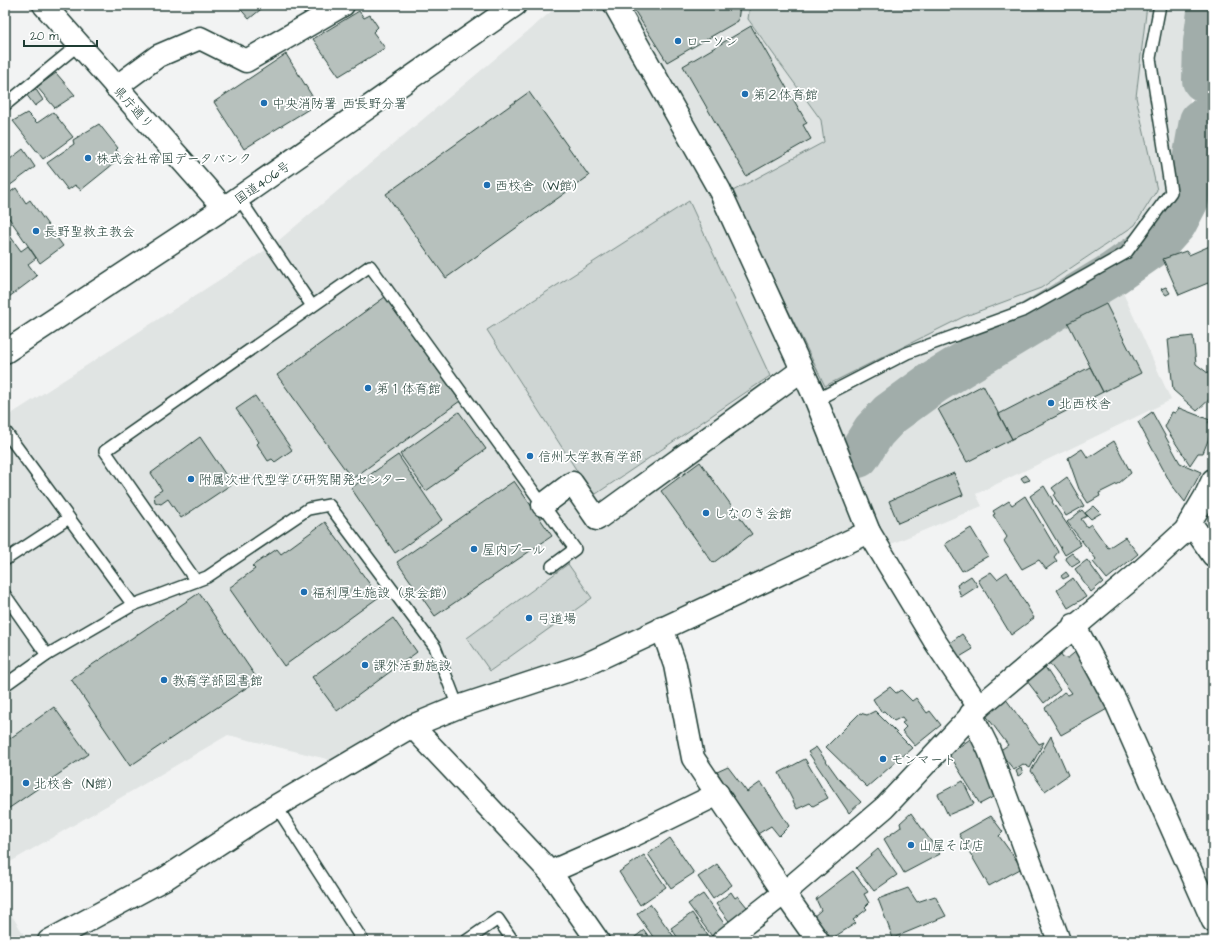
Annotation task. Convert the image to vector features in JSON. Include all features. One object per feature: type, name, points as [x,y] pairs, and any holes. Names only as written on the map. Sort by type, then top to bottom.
[{"type":"main road","name":"県庁通り","points":[[44,5],[116,87],[232,203]]},
{"type":"main road","points":[[116,87],[158,56],[200,38],[246,61],[343,5]]},
{"type":"main road","name":"国道406号","points":[[5,352],[232,203],[515,5]]},
{"type":"main road","points":[[615,5],[720,191],[816,400],[869,532],[975,710],[1059,941]]},
{"type":"main road","points":[[543,504],[572,483],[597,519],[802,370]]},
{"type":"main road","points":[[723,941],[784,893],[885,807],[975,710],[1074,625],[1140,572],[1185,531],[1213,480]]},
{"type":"main road","points":[[1190,522],[1213,555]]},
{"type":"main road","points":[[49,941],[166,878],[276,806],[412,726],[458,707],[585,665],[869,532]]},
{"type":"main road","points":[[1074,625],[1116,702],[1213,921]]},
{"type":"main road","points":[[662,628],[675,666],[693,758],[818,941]]},
{"type":"main road","points":[[412,726],[550,872],[598,941]]},
{"type":"main road","points":[[550,872],[630,837],[718,794]]},
{"type":"lane","points":[[816,400],[907,353],[1025,310],[1126,253],[1171,192],[1150,58],[1160,5]]},
{"type":"lane","points":[[5,105],[78,45]]},
{"type":"lane","points":[[232,203],[312,306]]},
{"type":"lane","points":[[196,581],[105,451],[370,266],[575,549],[552,566]]},
{"type":"lane","points":[[5,431],[133,605]]},
{"type":"lane","points":[[5,685],[47,656],[133,605],[207,577],[308,509],[329,505],[435,647],[458,707]]},
{"type":"lane","points":[[5,560],[69,518]]},
{"type":"lane","points":[[5,595],[47,656]]},
{"type":"lane","points":[[276,806],[363,941]]},
{"type":"lane","points":[[466,941],[498,920],[513,941]]},
{"type":"shaded area","name":"信州大学教育学部","points":[[559,5],[1196,5],[1181,241],[1120,286],[1171,400],[976,494],[982,506],[884,547],[873,525],[607,648],[335,761],[228,735],[5,865],[5,418],[272,246]]},
{"type":"shaded area","points":[[750,5],[1147,5],[1136,97],[1157,190],[1135,225],[1041,288],[963,317],[825,386],[731,192],[824,142],[821,120],[748,19]]},
{"type":"shaded area","points":[[689,201],[770,376],[593,496],[487,330]]},
{"type":"shaded area","name":"弓道場","points":[[568,564],[592,598],[490,671],[467,638]]},
{"type":"shaded area","points":[[5,905],[26,938],[22,941],[5,941]]},
{"type":"building","points":[[237,5],[266,5],[249,19]]},
{"type":"building","name":"ローソン","points":[[631,5],[740,5],[738,21],[667,62]]},
{"type":"building","points":[[359,11],[364,18],[370,15],[378,27],[373,32],[385,48],[339,76],[313,39]]},
{"type":"building","name":"第２体育館","points":[[751,26],[807,123],[803,125],[811,139],[746,176],[683,66]]},
{"type":"building","points":[[286,54],[317,104],[244,149],[214,102]]},
{"type":"building","points":[[56,73],[75,95],[55,108],[37,87]]},
{"type":"building","points":[[35,88],[43,100],[35,106],[26,94]]},
{"type":"building","name":"西校舎（W館）","points":[[529,92],[589,176],[446,278],[386,194]]},
{"type":"building","points":[[53,112],[73,137],[43,159],[13,121],[27,113],[37,123]]},
{"type":"building","points":[[99,124],[118,148],[116,150],[122,157],[81,190],[75,185],[68,190],[47,163],[74,144],[73,140]]},
{"type":"building","points":[[23,149],[35,167],[5,189],[5,152],[10,159]]},
{"type":"building","points":[[16,188],[26,203],[30,200],[63,246],[40,263],[9,218],[5,220],[5,196]]},
{"type":"building","points":[[5,229],[21,251],[28,246],[36,258],[28,264],[37,276],[5,300]]},
{"type":"building","points":[[1212,245],[1213,284],[1210,286],[1208,283],[1179,295],[1163,259],[1186,251],[1189,255]]},
{"type":"building","points":[[1166,287],[1170,293],[1166,295],[1161,289]]},
{"type":"building","name":"第１体育館","points":[[385,297],[460,401],[352,479],[277,375]]},
{"type":"building","points":[[1106,304],[1141,373],[1103,392],[1068,323]]},
{"type":"building","points":[[1193,336],[1196,364],[1213,377],[1213,396],[1197,411],[1173,390],[1168,339]]},
{"type":"building","name":"北西校舎","points":[[1090,367],[1103,392],[1012,439],[999,414]]},
{"type":"building","points":[[983,385],[1012,439],[967,462],[938,409]]},
{"type":"building","points":[[255,396],[292,450],[275,462],[272,459],[268,461],[257,444],[259,442],[236,409]]},
{"type":"building","points":[[1179,408],[1210,420],[1208,422],[1213,428],[1203,453],[1198,453],[1190,465],[1165,427],[1172,412],[1175,413]]},
{"type":"building","points":[[459,412],[486,449],[426,491],[400,454]]},
{"type":"building","points":[[1152,412],[1180,463],[1201,472],[1185,502],[1171,484],[1138,422]]},
{"type":"building","name":"附属次世代型学び研究開発センター","points":[[200,437],[232,484],[181,518],[168,499],[161,504],[155,502],[154,495],[162,490],[151,473]]},
{"type":"building","points":[[1114,441],[1131,473],[1119,483],[1099,493],[1100,496],[1088,503],[1079,489],[1068,458],[1082,449],[1088,458]]},
{"type":"building","points":[[398,455],[442,520],[395,553],[351,488]]},
{"type":"building","name":"しなのき会館","points":[[700,462],[752,534],[713,563],[661,491]]},
{"type":"building","points":[[954,473],[963,495],[898,523],[889,501]]},
{"type":"building","points":[[1026,475],[1030,480],[1024,482],[1021,478]]},
{"type":"building","points":[[1067,477],[1084,506],[1066,516],[1054,496],[1056,493],[1052,488]]},
{"type":"building","name":"屋内プール","points":[[514,481],[552,536],[435,616],[397,562]]},
{"type":"building","points":[[1044,486],[1053,501],[1052,502],[1081,545],[1065,555],[1030,496]]},
{"type":"building","points":[[1025,496],[1058,552],[1054,557],[1057,561],[1046,569],[1039,560],[1022,569],[1004,541],[1007,537],[993,515],[995,514],[993,511],[1009,501],[1012,505]]},
{"type":"building","points":[[1094,506],[1101,513],[1091,519],[1085,513]]},
{"type":"building","points":[[1082,510],[1087,516],[1081,519],[1087,527],[1091,524],[1108,548],[1125,537],[1138,554],[1107,579],[1093,562],[1096,559],[1067,522]]},
{"type":"building","name":"福利厚生施設（泉会館）","points":[[325,522],[379,597],[284,666],[229,588],[255,569],[252,566],[277,549],[281,554]]},
{"type":"building","points":[[971,528],[988,556],[962,571],[945,544]]},
{"type":"building","points":[[1072,553],[1080,562],[1072,567],[1065,558]]},
{"type":"building","points":[[1087,560],[1103,582],[1091,592],[1075,569]]},
{"type":"building","points":[[991,572],[997,579],[1007,572],[1034,618],[1011,635],[978,580]]},
{"type":"building","points":[[1066,572],[1069,576],[1063,579],[1061,576]]},
{"type":"building","points":[[971,576],[978,586],[961,597],[957,585]]},
{"type":"building","points":[[1073,578],[1086,597],[1068,608],[1057,590]]},
{"type":"building","name":"教育学部図書館","points":[[199,593],[258,680],[130,766],[71,679]]},
{"type":"building","name":"課外活動施設","points":[[393,618],[417,652],[337,711],[312,677]]},
{"type":"building","points":[[962,634],[973,649],[958,658],[948,644]]},
{"type":"building","points":[[1079,649],[1109,708],[1061,735],[1045,708],[1064,692],[1068,695],[1072,693],[1046,659],[1058,650],[1063,657],[1068,658]]},
{"type":"building","points":[[1045,667],[1060,690],[1044,703],[1027,681]]},
{"type":"building","points":[[890,687],[896,693],[901,690],[912,701],[916,698],[927,713],[930,711],[941,725],[915,746],[902,731],[906,727],[902,723],[905,721],[902,717],[894,721],[884,711],[881,712],[873,699]]},
{"type":"building","points":[[1005,698],[1039,744],[1044,742],[1030,768],[1023,764],[1014,770],[999,751],[1008,745],[985,714]]},
{"type":"building","name":"北校舎（N館）","points":[[54,707],[88,754],[5,811],[5,742]]},
{"type":"building","points":[[875,711],[912,748],[867,787],[826,747],[860,713],[867,715]]},
{"type":"building","points":[[1051,736],[1068,775],[1045,791],[1031,771]]},
{"type":"building","points":[[973,737],[997,795],[980,804],[949,754]]},
{"type":"building","points":[[816,747],[839,779],[861,802],[849,813],[808,752]]},
{"type":"building","points":[[805,759],[828,798],[813,806],[810,803],[797,809],[779,773]]},
{"type":"building","points":[[728,767],[747,792],[761,782],[789,826],[779,836],[771,826],[756,835],[717,772]]},
{"type":"building","points":[[1021,768],[1023,773],[1018,776],[1016,771]]},
{"type":"building","points":[[963,781],[974,804],[948,815],[938,794]]},
{"type":"building","points":[[911,813],[940,854],[904,873],[884,839],[901,827],[900,823]]},
{"type":"building","points":[[991,816],[1003,832],[999,836],[1022,868],[989,886],[959,834]]},
{"type":"building","points":[[670,838],[694,873],[671,888],[648,854]]},
{"type":"building","points":[[878,849],[897,875],[874,891],[856,868]]},
{"type":"building","points":[[644,855],[666,887],[640,905],[619,872]]},
{"type":"building","points":[[717,864],[732,885],[713,899],[698,877]]},
{"type":"building","points":[[853,871],[868,892],[864,894],[869,903],[865,907],[867,909],[853,920],[856,923],[828,941],[812,918],[821,910],[816,899]]},
{"type":"building","points":[[908,888],[917,902],[935,896],[946,916],[893,938],[878,899]]},
{"type":"building","points":[[731,892],[735,898],[738,896],[751,912],[732,925],[716,904]]},
{"type":"building","points":[[703,894],[728,929],[714,939],[688,904]]},
{"type":"building","points":[[650,904],[677,941],[656,941],[637,914]]},
{"type":"building","points":[[692,913],[711,940],[710,941],[680,941],[671,928]]},
{"type":"building","points":[[644,930],[652,941],[630,941]]},
{"type":"waterway","points":[[1204,80],[1205,42],[1210,5]]},
{"type":"waterway","points":[[858,456],[874,431],[890,414],[934,382],[1114,273],[1157,243],[1175,223],[1187,200],[1201,121]]},
{"type":"place","name":"ローソン","points":[[678,41]]},
{"type":"place","name":"第２体育館","points":[[745,94]]},
{"type":"place","name":"中央消防署 西長野分署","points":[[264,103]]},
{"type":"place","name":"株式会社帝国データバンク","points":[[88,158]]},
{"type":"place","name":"西校舎（W館）","points":[[487,185]]},
{"type":"place","name":"長野聖救主教会","points":[[36,231]]},
{"type":"place","name":"第１体育館","points":[[368,388]]},
{"type":"place","name":"北西校舎","points":[[1051,403]]},
{"type":"place","name":"信州大学教育学部","points":[[530,456]]},
{"type":"place","name":"附属次世代型学び研究開発センター","points":[[191,479]]},
{"type":"place","name":"しなのき会館","points":[[706,513]]},
{"type":"place","name":"屋内プール","points":[[474,549]]},
{"type":"place","name":"福利厚生施設（泉会館）","points":[[304,592]]},
{"type":"place","name":"弓道場","points":[[529,618]]},
{"type":"place","name":"課外活動施設","points":[[365,665]]},
{"type":"place","name":"教育学部図書館","points":[[164,680]]},
{"type":"place","name":"モンマート","points":[[883,759]]},
{"type":"place","name":"北校舎（N館）","points":[[26,783]]},
{"type":"place","name":"山屋そば店","points":[[911,845]]}]
